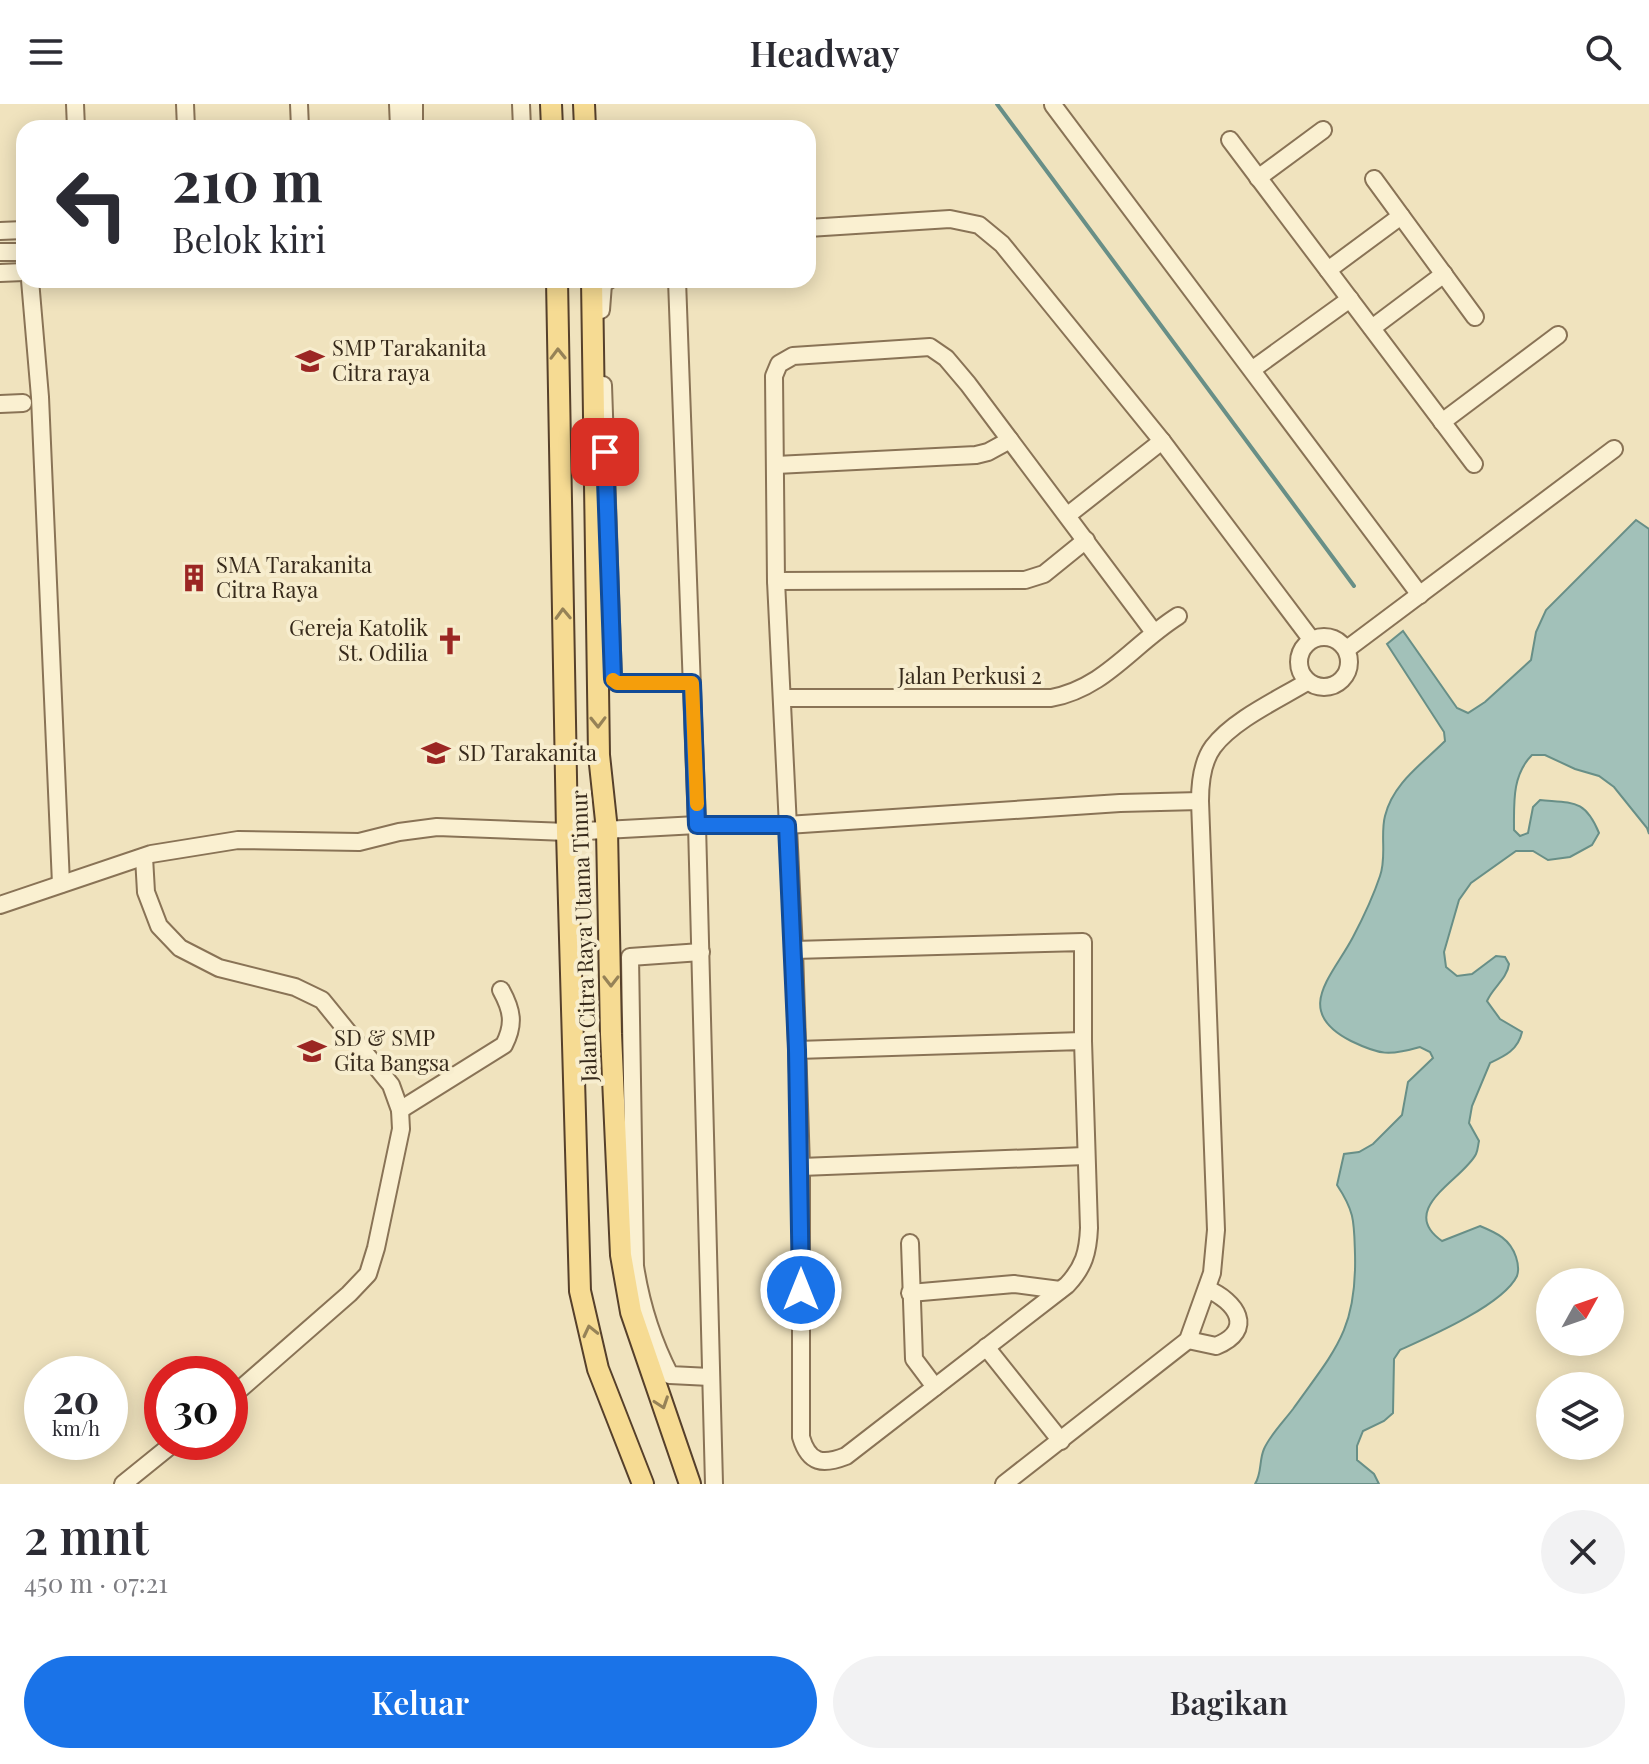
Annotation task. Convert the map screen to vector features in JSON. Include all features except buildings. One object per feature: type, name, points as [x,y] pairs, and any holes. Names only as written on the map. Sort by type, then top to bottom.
[{"type":"main road","name":"Jalan Citra Raya Utama Timur","points":[[557,288],[567,832],[580,1291],[598,1369],[643,1484]]},
{"type":"main road","name":"Jalan Citra Raya Utama Timur","points":[[601,288],[596,566],[599,755],[607,830],[611,1034],[621,1255],[631,1312],[690,1484]]},
{"type":"main road","points":[[563,566],[596,566]]},
{"type":"street","points":[[1053,105],[1420,595]]},
{"type":"street","points":[[1258,178],[1323,130]]},
{"type":"street","points":[[1230,140],[1474,464]]},
{"type":"street","points":[[1374,179],[1475,317]]},
{"type":"street","points":[[1328,270],[1401,216]]},
{"type":"street","points":[[816,227],[950,219],[979,225],[1002,244],[1047,295],[1162,441],[1311,639]]},
{"type":"street","points":[[1372,328],[1444,274]]},
{"type":"street","points":[[26,288],[40,397],[61,884]]},
{"type":"street","points":[[601,288],[613,679],[617,683],[692,683]]},
{"type":"street","points":[[677,288],[701,952],[714,1484]]},
{"type":"street","points":[[1253,369],[1350,299]]},
{"type":"street","points":[[1442,422],[1558,335]]},
{"type":"street","points":[[794,950],[1083,942],[1088,1250],[1083,1267],[1060,1290],[846,1456],[831,1462],[821,1462],[805,1450],[801,1437],[801,1167],[776,581],[774,376],[779,364],[793,356],[930,347],[946,358],[1153,631]]},
{"type":"street","points":[[0,404],[23,403]]},
{"type":"street","points":[[776,465],[976,455],[1010,440]]},
{"type":"street","points":[[1068,515],[1162,441]]},
{"type":"street","points":[[1347,649],[1614,449]]},
{"type":"street","points":[[776,581],[1025,580],[1044,574],[1086,540]]},
{"type":"street","name":"Jalan Perkusi 2","points":[[783,698],[1051,698],[1067,695],[1097,682],[1153,631],[1178,616]]},
{"type":"street","points":[[1324,636],[1337,639],[1347,649],[1350,663],[1346,677],[1335,686],[1320,688],[1307,682],[1299,668],[1300,651],[1311,639],[1324,636]]},
{"type":"street","points":[[1004,1484],[1188,1340],[1215,1260],[1216,1230],[1200,783],[1215,745],[1246,719],[1307,682]]},
{"type":"street","points":[[0,905],[144,857],[238,840],[359,842],[437,827],[567,832],[697,825],[787,825],[1120,803],[1200,801]]},
{"type":"street","points":[[144,857],[146,892],[159,926],[180,948],[219,968],[305,990],[322,1000],[391,1085],[400,1110],[401,1129],[368,1274],[248,1382]]},
{"type":"street","points":[[701,952],[630,957],[630,1037],[638,1287],[658,1350],[670,1375],[710,1377]]},
{"type":"street","points":[[400,1110],[504,1045],[512,1028],[512,1019],[511,1008],[501,990]]},
{"type":"street","points":[[797,1050],[1083,1041]]},
{"type":"street","points":[[801,1167],[1085,1156]]},
{"type":"street","points":[[910,1243],[914,1359],[935,1387]]},
{"type":"street","points":[[910,1293],[1014,1284],[1060,1290]]},
{"type":"street","points":[[1188,1340],[1216,1346],[1231,1338],[1237,1329],[1238,1315],[1233,1306],[1221,1295],[1207,1289]]},
{"type":"street","points":[[986,1347],[1061,1441]]},
{"type":"street","points":[[123,1484],[153,1460]]},
{"type":"water","points":[[1636,520],[1649,529],[1649,834],[1614,787],[1599,776],[1545,755],[1532,755],[1518,780],[1514,830],[1520,836],[1528,833],[1533,807],[1540,800],[1583,808],[1599,833],[1592,845],[1570,857],[1548,860],[1533,851],[1516,851],[1471,883],[1459,900],[1444,952],[1446,967],[1457,976],[1472,974],[1496,956],[1505,957],[1508,969],[1487,1001],[1500,1019],[1522,1032],[1514,1048],[1490,1063],[1472,1106],[1469,1123],[1479,1141],[1476,1154],[1437,1195],[1426,1217],[1430,1229],[1442,1241],[1480,1226],[1497,1234],[1513,1251],[1518,1264],[1517,1276],[1497,1298],[1481,1309],[1400,1350],[1394,1359],[1393,1413],[1363,1431],[1357,1446],[1357,1460],[1374,1474],[1379,1484],[1255,1484],[1262,1453],[1273,1433],[1332,1354],[1347,1321],[1355,1280],[1355,1254],[1352,1218],[1337,1185],[1344,1154],[1359,1152],[1373,1144],[1402,1115],[1408,1082],[1433,1058],[1430,1052],[1420,1047],[1385,1053],[1351,1041],[1333,1030],[1323,1018],[1320,1005],[1328,980],[1357,930],[1380,876],[1384,823],[1389,804],[1409,775],[1445,741],[1444,732],[1387,644],[1403,631],[1457,708],[1468,713],[1485,702],[1531,660],[1536,632],[1546,610]]},
{"type":"waterway","points":[[997,104],[1354,586]]},
{"type":"slow traffic","points":[[613,680],[617,683],[692,683],[697,804]]},
{"type":"place","name":"SMP Tarakanita Citra raya","points":[[310,361]]},
{"type":"place","name":"SMA Tarakanita Citra Raya","points":[[194,578]]},
{"type":"place","name":"Gereja Katolik St. Odilia","points":[[450,641]]},
{"type":"place","name":"SD Tarakanita","points":[[436,753]]},
{"type":"place","name":"SD & SMP Gita Bangsa","points":[[312,1051]]},
{"type":"route","points":[[605,452],[613,679],[617,683],[692,683],[697,825],[787,825],[801,1167],[801,1290]]}]
